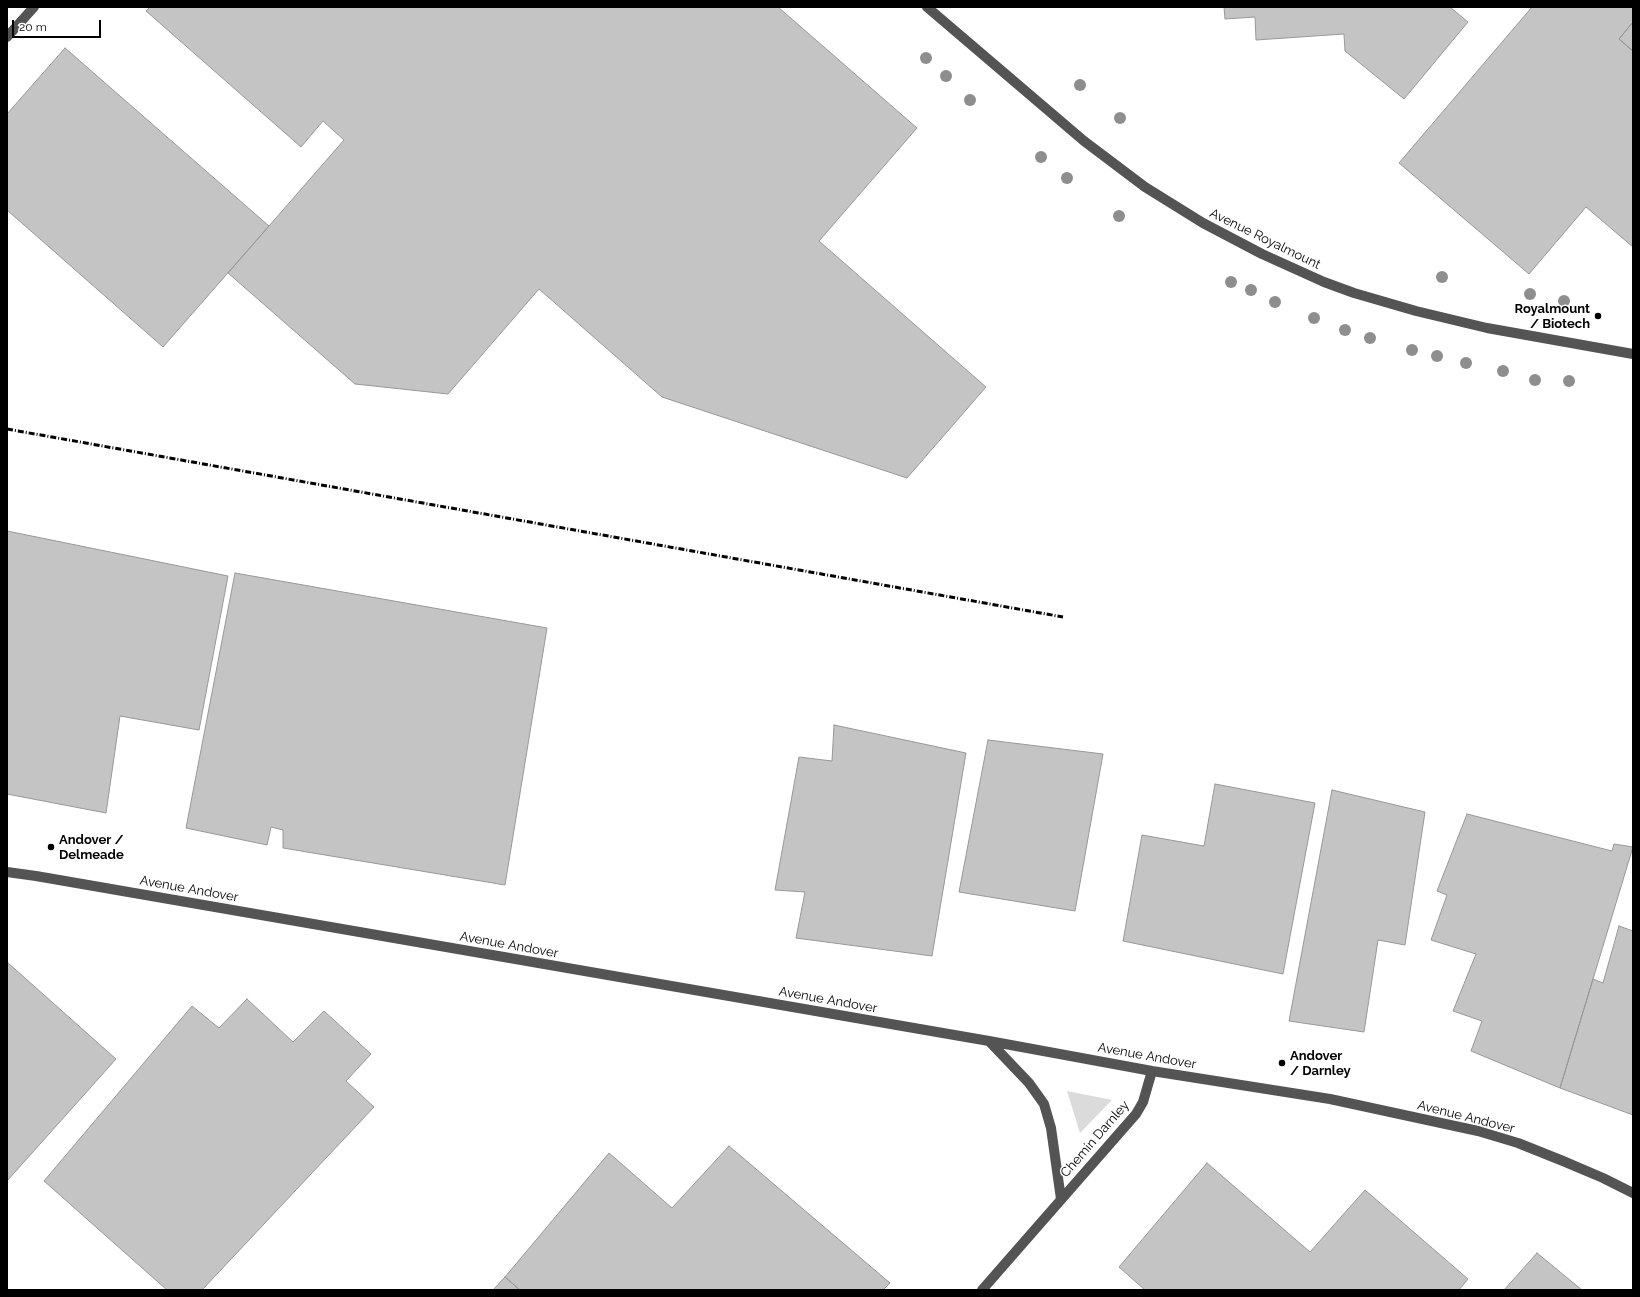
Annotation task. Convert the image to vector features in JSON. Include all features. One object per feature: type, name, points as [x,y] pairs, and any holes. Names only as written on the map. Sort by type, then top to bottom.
[{"type":"street","points":[[7,37],[34,7]]},
{"type":"street","name":"Avenue Royalmount","points":[[927,7],[1084,141],[1145,187],[1204,223],[1255,251],[1324,282],[1393,305],[1487,328],[1633,354]]},
{"type":"street","name":"Avenue Andover","points":[[7,872],[989,1041],[1152,1071],[1330,1099],[1478,1131],[1518,1143],[1603,1178],[1633,1193]]},
{"type":"street","name":"Chemin Darnley","points":[[989,1041],[1029,1083],[1044,1104],[1051,1128],[1061,1199]]},
{"type":"street","name":"Chemin Darnley","points":[[982,1290],[1136,1114],[1144,1102],[1152,1071]]},
{"type":"shaded area","points":[[1067,1091],[1112,1100],[1080,1133]]},
{"type":"building","points":[[150,7],[778,7],[917,128],[819,241],[986,387],[907,478],[662,397],[539,289],[448,394],[355,384],[228,273],[344,140],[323,121],[301,147],[146,11]]},
{"type":"building","points":[[1224,7],[1450,7],[1468,22],[1404,99],[1345,51],[1344,34],[1256,40],[1255,17],[1225,19]]},
{"type":"building","points":[[1532,7],[1633,7],[1633,22],[1619,39],[1633,51],[1633,247],[1586,207],[1529,274],[1399,163]]},
{"type":"building","points":[[1633,22],[1633,51],[1619,39]]},
{"type":"building","points":[[65,48],[269,226],[163,347],[7,210],[7,114]]},
{"type":"building","points":[[7,531],[228,576],[199,730],[120,716],[106,813],[7,794]]},
{"type":"building","points":[[235,573],[547,628],[505,885],[283,848],[283,830],[271,827],[267,845],[186,828]]},
{"type":"building","points":[[834,725],[966,753],[932,956],[796,938],[805,892],[775,890],[799,757],[832,761]]},
{"type":"building","points":[[988,740],[1103,754],[1075,911],[959,892]]},
{"type":"building","points":[[1215,784],[1315,803],[1283,974],[1123,941],[1142,835],[1204,846]]},
{"type":"building","points":[[1332,790],[1425,812],[1405,945],[1378,940],[1364,1032],[1289,1021]]},
{"type":"building","points":[[1467,814],[1612,851],[1614,844],[1633,847],[1560,1088],[1471,1051],[1482,1021],[1453,1011],[1476,954],[1431,940],[1447,895],[1437,891]]},
{"type":"building","points":[[1619,926],[1633,931],[1633,1115],[1560,1088],[1593,979],[1603,983]]},
{"type":"building","points":[[7,962],[116,1059],[7,1181]]},
{"type":"building","points":[[247,999],[293,1042],[324,1011],[371,1054],[346,1081],[374,1107],[202,1290],[167,1290],[44,1181],[192,1006],[219,1028]]},
{"type":"building","points":[[729,1146],[890,1283],[883,1290],[520,1290],[505,1277],[609,1153],[672,1208]]},
{"type":"building","points":[[1207,1163],[1310,1252],[1365,1190],[1468,1279],[1459,1290],[1145,1290],[1119,1267]]},
{"type":"building","points":[[1537,1253],[1582,1290],[1504,1290]]},
{"type":"building","points":[[505,1277],[520,1290],[493,1290]]},
{"type":"railway","points":[[7,429],[1063,617]]},
{"type":"place","name":"Royalmount / Biotech","points":[[1598,316]]},
{"type":"place","name":"Andover / Delmeade","points":[[51,847]]},
{"type":"place","name":"Andover / Darnley","points":[[1282,1063]]}]
